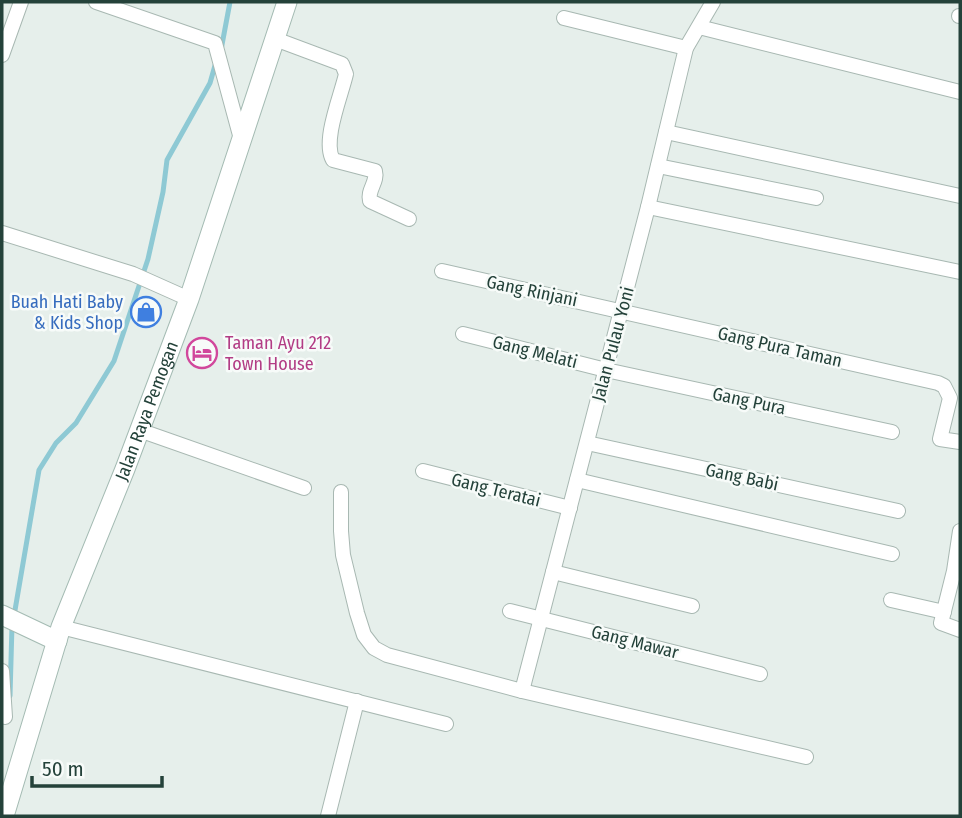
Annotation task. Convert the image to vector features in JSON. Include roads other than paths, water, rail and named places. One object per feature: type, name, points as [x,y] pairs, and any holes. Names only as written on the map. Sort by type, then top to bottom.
[{"type":"street","points":[[2,55],[21,2]]},
{"type":"street","points":[[96,2],[211,40],[217,47],[242,140]]},
{"type":"street","name":"Jalan Raya Pemogan","points":[[4,816],[54,634],[139,430],[188,299],[287,2]]},
{"type":"street","name":"Jalan Pulau Yoni","points":[[522,691],[648,207],[686,48],[713,2]]},
{"type":"street","points":[[565,18],[686,48]]},
{"type":"street","points":[[699,27],[960,92]]},
{"type":"street","points":[[275,39],[342,64],[346,74],[328,143],[331,157],[333,160],[375,171],[376,178],[369,194],[370,201],[409,219]]},
{"type":"street","points":[[666,132],[960,196]]},
{"type":"street","points":[[658,166],[816,198]]},
{"type":"street","points":[[648,207],[960,272]]},
{"type":"street","points":[[2,233],[133,274],[188,299]]},
{"type":"street","name":"Gang Rinjani","points":[[442,271],[621,311]]},
{"type":"street","name":"Gang Pura Taman","points":[[621,311],[938,383],[944,386],[950,397],[940,439],[960,442]]},
{"type":"street","name":"Gang Melati","points":[[463,334],[606,370]]},
{"type":"street","name":"Gang Pura","points":[[606,370],[892,432]]},
{"type":"street","points":[[139,430],[304,488]]},
{"type":"street","name":"Gang Babi","points":[[587,443],[898,511]]},
{"type":"street","name":"Gang Teratai","points":[[423,471],[570,508]]},
{"type":"street","points":[[577,480],[892,554]]},
{"type":"street","points":[[341,492],[343,555],[364,635],[374,648],[387,655],[522,691],[806,757]]},
{"type":"street","points":[[960,531],[954,571],[941,623],[960,630]]},
{"type":"street","points":[[553,572],[692,606]]},
{"type":"street","points":[[891,600],[944,612]]},
{"type":"street","name":"Gang Mawar","points":[[510,611],[760,674]]},
{"type":"street","points":[[4,616],[54,634],[446,724]]},
{"type":"street","points":[[2,671],[5,717]]},
{"type":"street","points":[[328,816],[359,702]]},
{"type":"waterway","points":[[221,50],[230,2]]},
{"type":"waterway","points":[[14,616],[39,470],[56,443],[76,423],[114,361],[148,259],[163,192],[167,160],[210,83],[216,62]]},
{"type":"waterway","points":[[10,696],[12,625]]},
{"type":"place","name":"Buah Hati Baby & Kids Shop","points":[[146,312]]},
{"type":"place","name":"Taman Ayu 212 Town House","points":[[202,353]]}]
